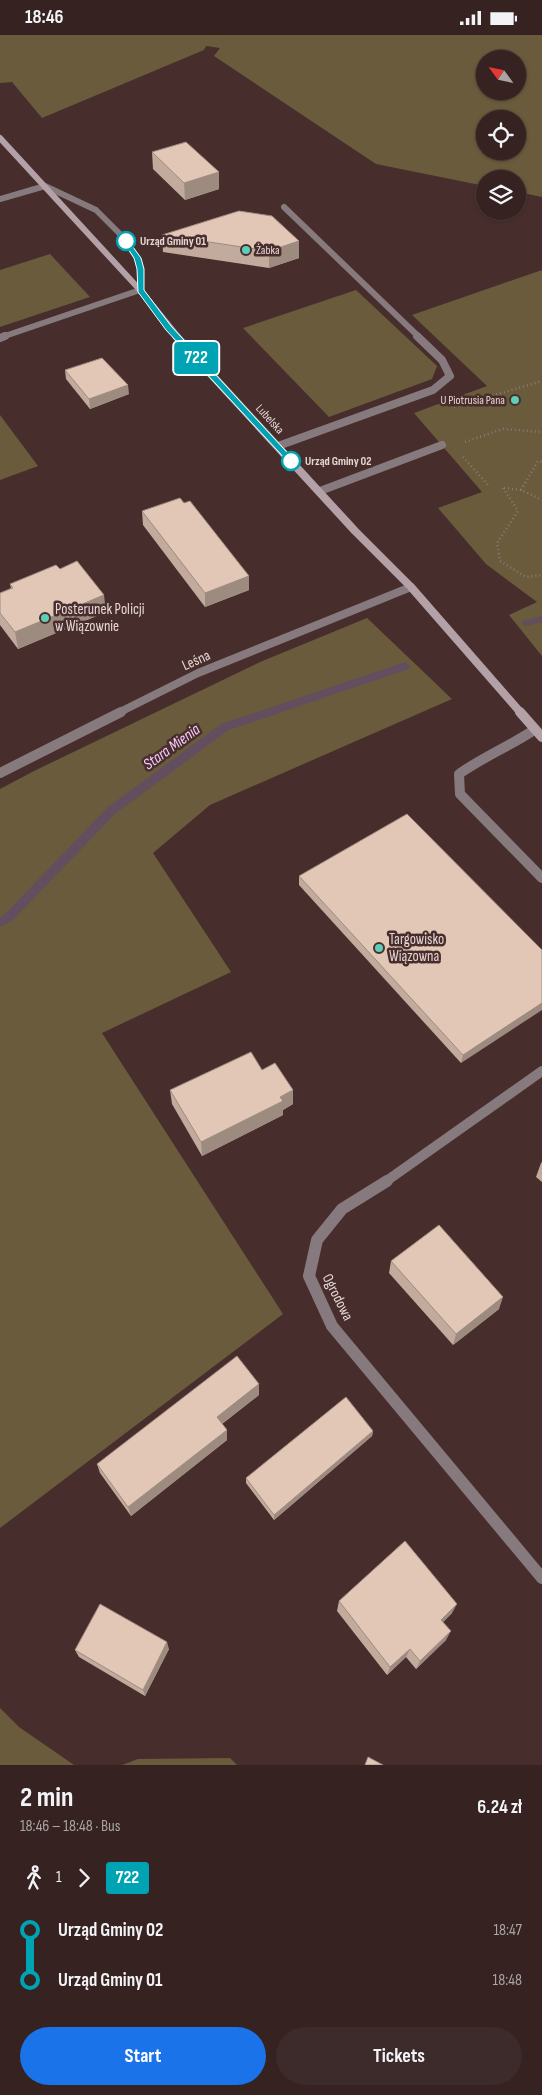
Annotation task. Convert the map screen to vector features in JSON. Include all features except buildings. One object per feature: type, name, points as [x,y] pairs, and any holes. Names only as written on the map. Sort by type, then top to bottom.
[{"type":"main road","name":"Lubelska","points":[[0,138],[140,290],[169,328],[355,531],[411,587],[542,737]]},
{"type":"street","points":[[0,199],[45,186],[69,196],[96,210],[120,234],[138,258],[141,269],[140,290],[0,338]]},
{"type":"street","points":[[278,447],[433,389],[450,376],[442,361],[284,207]]},
{"type":"street","points":[[320,491],[442,445]]},
{"type":"street","name":"Leśna","points":[[0,773],[198,673],[411,587]]},
{"type":"street","points":[[534,730],[510,746],[482,758],[459,774],[460,794],[542,878]]},
{"type":"street","name":"Ogrodowa","points":[[542,1071],[408,1167],[342,1209],[317,1240],[308,1276],[332,1326],[542,1578]]},
{"type":"path","points":[[442,445],[452,446],[503,429],[542,432]]},
{"type":"path","points":[[521,490],[538,461],[542,462]]},
{"type":"path","points":[[542,500],[521,490],[503,487],[518,511],[497,543],[500,561],[526,577],[542,575]]},
{"type":"shaded area","points":[[0,35],[542,35],[542,197],[526,194],[526,170],[476,170],[476,184],[376,164],[214,56],[220,48],[206,46],[204,50],[42,118],[12,82],[0,83]]},
{"type":"shaded area","points":[[50,254],[90,297],[0,327],[0,270]]},
{"type":"shaded area","points":[[542,270],[542,656],[509,615],[537,602],[486,564],[438,508],[482,492],[414,413],[487,386],[412,315]]},
{"type":"shaded area","points":[[356,290],[437,366],[432,379],[329,417],[243,328]]},
{"type":"shaded area","points":[[0,415],[38,466],[0,480]]},
{"type":"shaded area","points":[[367,618],[452,699],[210,805],[153,853],[231,972],[102,1033],[283,1314],[0,1528],[0,789],[260,662]]},
{"type":"shaded area","points":[[0,1708],[19,1727],[74,1765],[0,1765]]},
{"type":"shaded area","points":[[230,1758],[237,1765],[122,1765],[138,1759]]},
{"type":"waterway","name":"Stara Mienia","points":[[526,623],[542,619]]},
{"type":"waterway","name":"Stara Mienia","points":[[0,922],[8,918],[112,810],[225,727],[405,666]]},
{"type":"bus line","name":"722","points":[[126,241],[138,258],[141,269],[140,290],[184,345],[291,461]]},
{"type":"place","name":"Urząd Gminy 01","points":[[126,241]]},
{"type":"place","name":"Żabka","points":[[246,250]]},
{"type":"place","name":"U Piotrusia Pana","points":[[515,400]]},
{"type":"place","name":"Urząd Gminy 02","points":[[291,461]]},
{"type":"place","name":"Posterunek Policji w Wiązownie","points":[[45,618]]},
{"type":"place","name":"Targowisko Wiązowna","points":[[379,948]]}]
